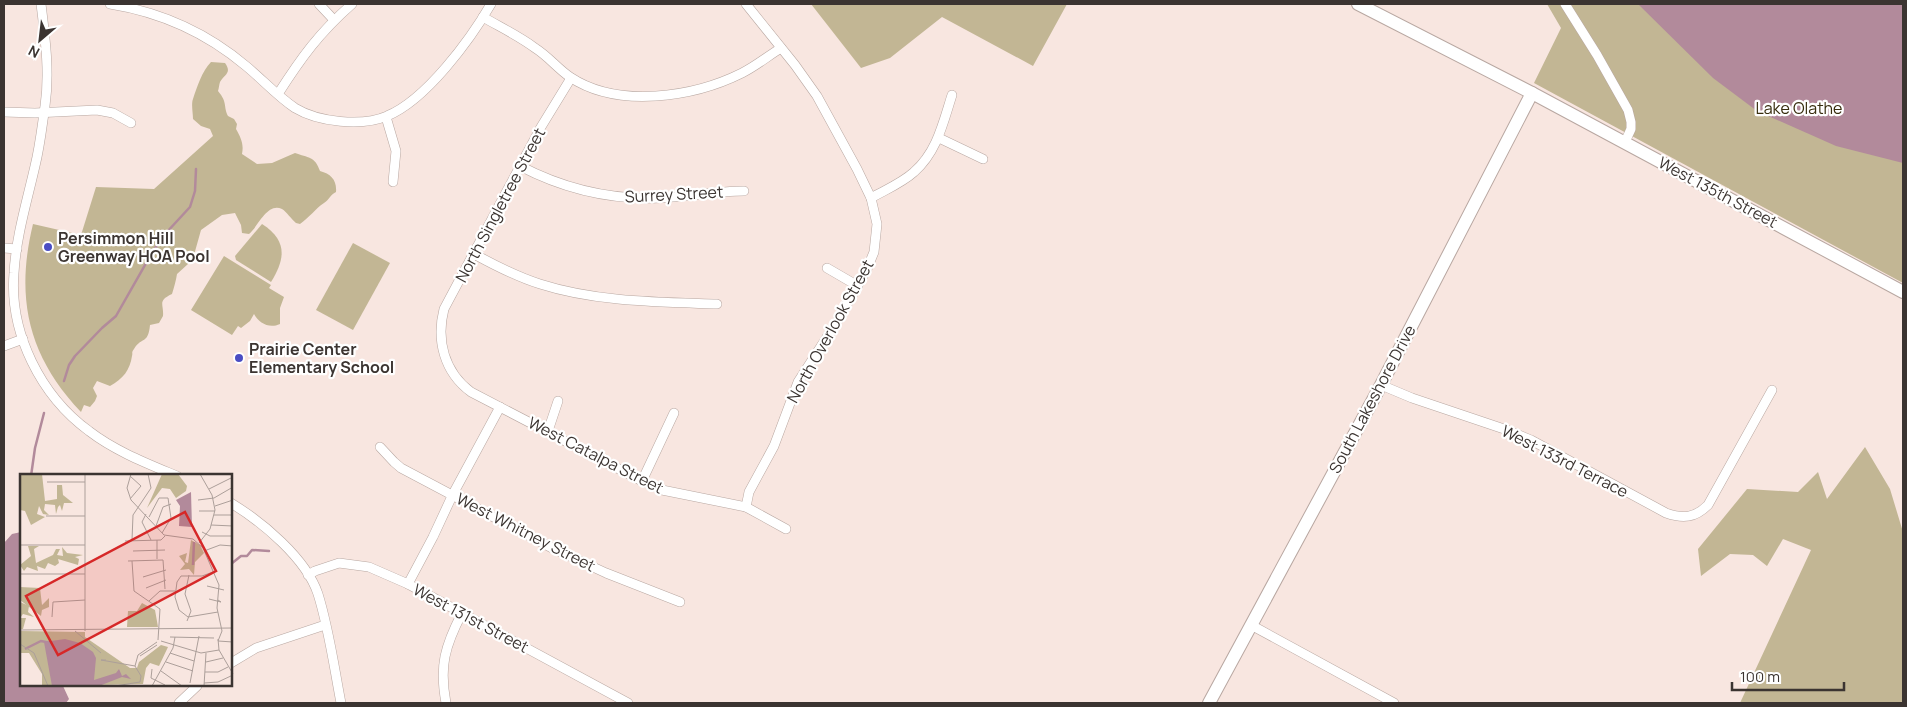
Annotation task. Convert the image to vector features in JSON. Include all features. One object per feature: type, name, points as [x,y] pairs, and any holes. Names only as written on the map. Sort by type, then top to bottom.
[{"type":"street","points":[[41,4],[46,50],[44,112],[36,164],[17,249],[14,284],[15,302],[23,339],[39,375],[65,410],[89,432],[154,471],[167,474]]},
{"type":"street","points":[[110,4],[146,12],[192,30],[232,54],[295,108],[318,118],[348,122],[386,117],[426,88],[460,50],[491,4]]},
{"type":"street","points":[[318,4],[334,20]]},
{"type":"street","name":"North Overlook Street","points":[[746,4],[817,96],[838,132],[871,198],[877,224],[874,252],[858,286],[798,382],[770,454],[749,492],[746,507]]},
{"type":"street","name":"West 135th Street","points":[[1358,4],[1625,142],[1903,292]]},
{"type":"street","points":[[1565,4],[1628,110],[1631,129],[1625,142]]},
{"type":"street","points":[[278,94],[301,58],[346,5]]},
{"type":"street","points":[[483,17],[537,48],[571,78],[596,89],[632,96],[683,93],[700,89],[742,73],[781,48]]},
{"type":"street","name":"North Singletree Street","points":[[441,336],[441,322],[444,309],[541,127],[571,78]]},
{"type":"street","name":"South Lakeshore Drive","points":[[1208,703],[1381,384],[1532,93]]},
{"type":"street","points":[[871,198],[914,172],[932,150],[939,138],[952,95]]},
{"type":"street","points":[[4,112],[97,110],[113,113],[130,123]]},
{"type":"street","points":[[386,117],[396,151],[393,182]]},
{"type":"street","points":[[939,138],[983,159]]},
{"type":"street","name":"Surrey Street","points":[[520,166],[540,177],[569,187],[615,197],[662,198],[717,191],[744,191]]},
{"type":"street","points":[[4,248],[17,249]]},
{"type":"street","points":[[474,254],[524,279],[558,289],[624,299],[717,304]]},
{"type":"street","points":[[827,268],[858,286]]},
{"type":"street","name":"West Catalpa Street","points":[[441,336],[448,364],[455,377],[471,392],[662,490],[746,507],[786,529]]},
{"type":"street","points":[[4,346],[23,339]]},
{"type":"street","name":"West 133rd Terrace","points":[[1381,384],[1412,398],[1507,430],[1534,442],[1666,512],[1684,518],[1701,512],[1714,496],[1772,390]]},
{"type":"street","points":[[548,431],[558,401]]},
{"type":"street","points":[[408,584],[433,537],[452,494],[500,407]]},
{"type":"street","points":[[642,481],[674,413]]},
{"type":"street","name":"West Whitney Street","points":[[380,447],[401,468],[561,552],[606,573],[680,602]]},
{"type":"street","points":[[232,504],[257,522],[288,549],[308,575],[317,593],[325,624],[341,703]]},
{"type":"street","name":"West 131st Street","points":[[308,575],[339,562],[370,567],[408,584],[628,703]]},
{"type":"street","points":[[446,703],[442,678],[444,656],[462,613]]},
{"type":"street","points":[[232,662],[256,648],[325,624]]},
{"type":"street","points":[[1251,626],[1394,703]]},
{"type":"street","points":[[179,703],[196,687]]},
{"type":"green space","points":[[811,4],[1067,4],[1033,66],[942,17],[890,58],[861,68]]},
{"type":"green space","name":"Lake Olathe","points":[[1547,4],[1903,4],[1903,283],[1534,83],[1561,28]]},
{"type":"green space","points":[[211,62],[225,63],[227,66],[228,71],[220,82],[218,91],[223,99],[228,116],[234,119],[237,124],[236,129],[241,138],[242,154],[257,164],[272,163],[295,153],[307,157],[316,163],[320,171],[333,178],[336,192],[300,224],[296,223],[282,209],[277,208],[267,212],[249,234],[242,233],[241,225],[235,213],[222,215],[201,230],[194,255],[188,264],[177,274],[172,294],[167,296],[162,303],[163,316],[159,323],[150,325],[148,335],[133,351],[130,366],[119,380],[110,386],[97,381],[93,388],[97,396],[95,401],[90,407],[84,405],[81,412],[63,391],[49,369],[30,325],[25,277],[33,224],[81,235],[96,187],[154,189],[213,136],[210,129],[201,126],[193,119],[192,106],[200,79]]},
{"type":"green space","points":[[262,224],[276,236],[282,250],[279,265],[271,282],[236,260],[235,256]]},
{"type":"green space","points":[[353,243],[390,263],[353,330],[316,310]]},
{"type":"green space","points":[[224,256],[271,285],[269,288],[284,297],[280,308],[280,324],[272,326],[265,324],[254,314],[250,321],[241,328],[238,326],[232,335],[191,310]]},
{"type":"green space","points":[[1865,447],[1890,489],[1903,532],[1903,703],[1740,703],[1811,550],[1783,539],[1767,566],[1753,555],[1730,554],[1701,576],[1698,549],[1747,489],[1798,492],[1818,472],[1827,499]]},
{"type":"shaded area","name":"Lake Olathe","points":[[1638,4],[1903,4],[1903,163],[1836,146],[1757,111],[1713,78]]},
{"type":"shaded area","points":[[20,532],[20,687],[63,687],[69,699],[66,703],[4,703],[4,543],[12,534]]},
{"type":"waterway","points":[[64,381],[69,365],[75,356],[116,316],[153,251],[166,233],[190,207],[195,191],[196,169]]},
{"type":"waterway","points":[[31,474],[35,448],[44,413]]},
{"type":"waterway","points":[[232,563],[241,556],[247,556],[252,550],[269,551]]},
{"type":"place","name":"Persimmon Hill Greenway HOA Pool","points":[[48,247]]},
{"type":"place","name":"Prairie Center Elementary School","points":[[239,358]]}]
